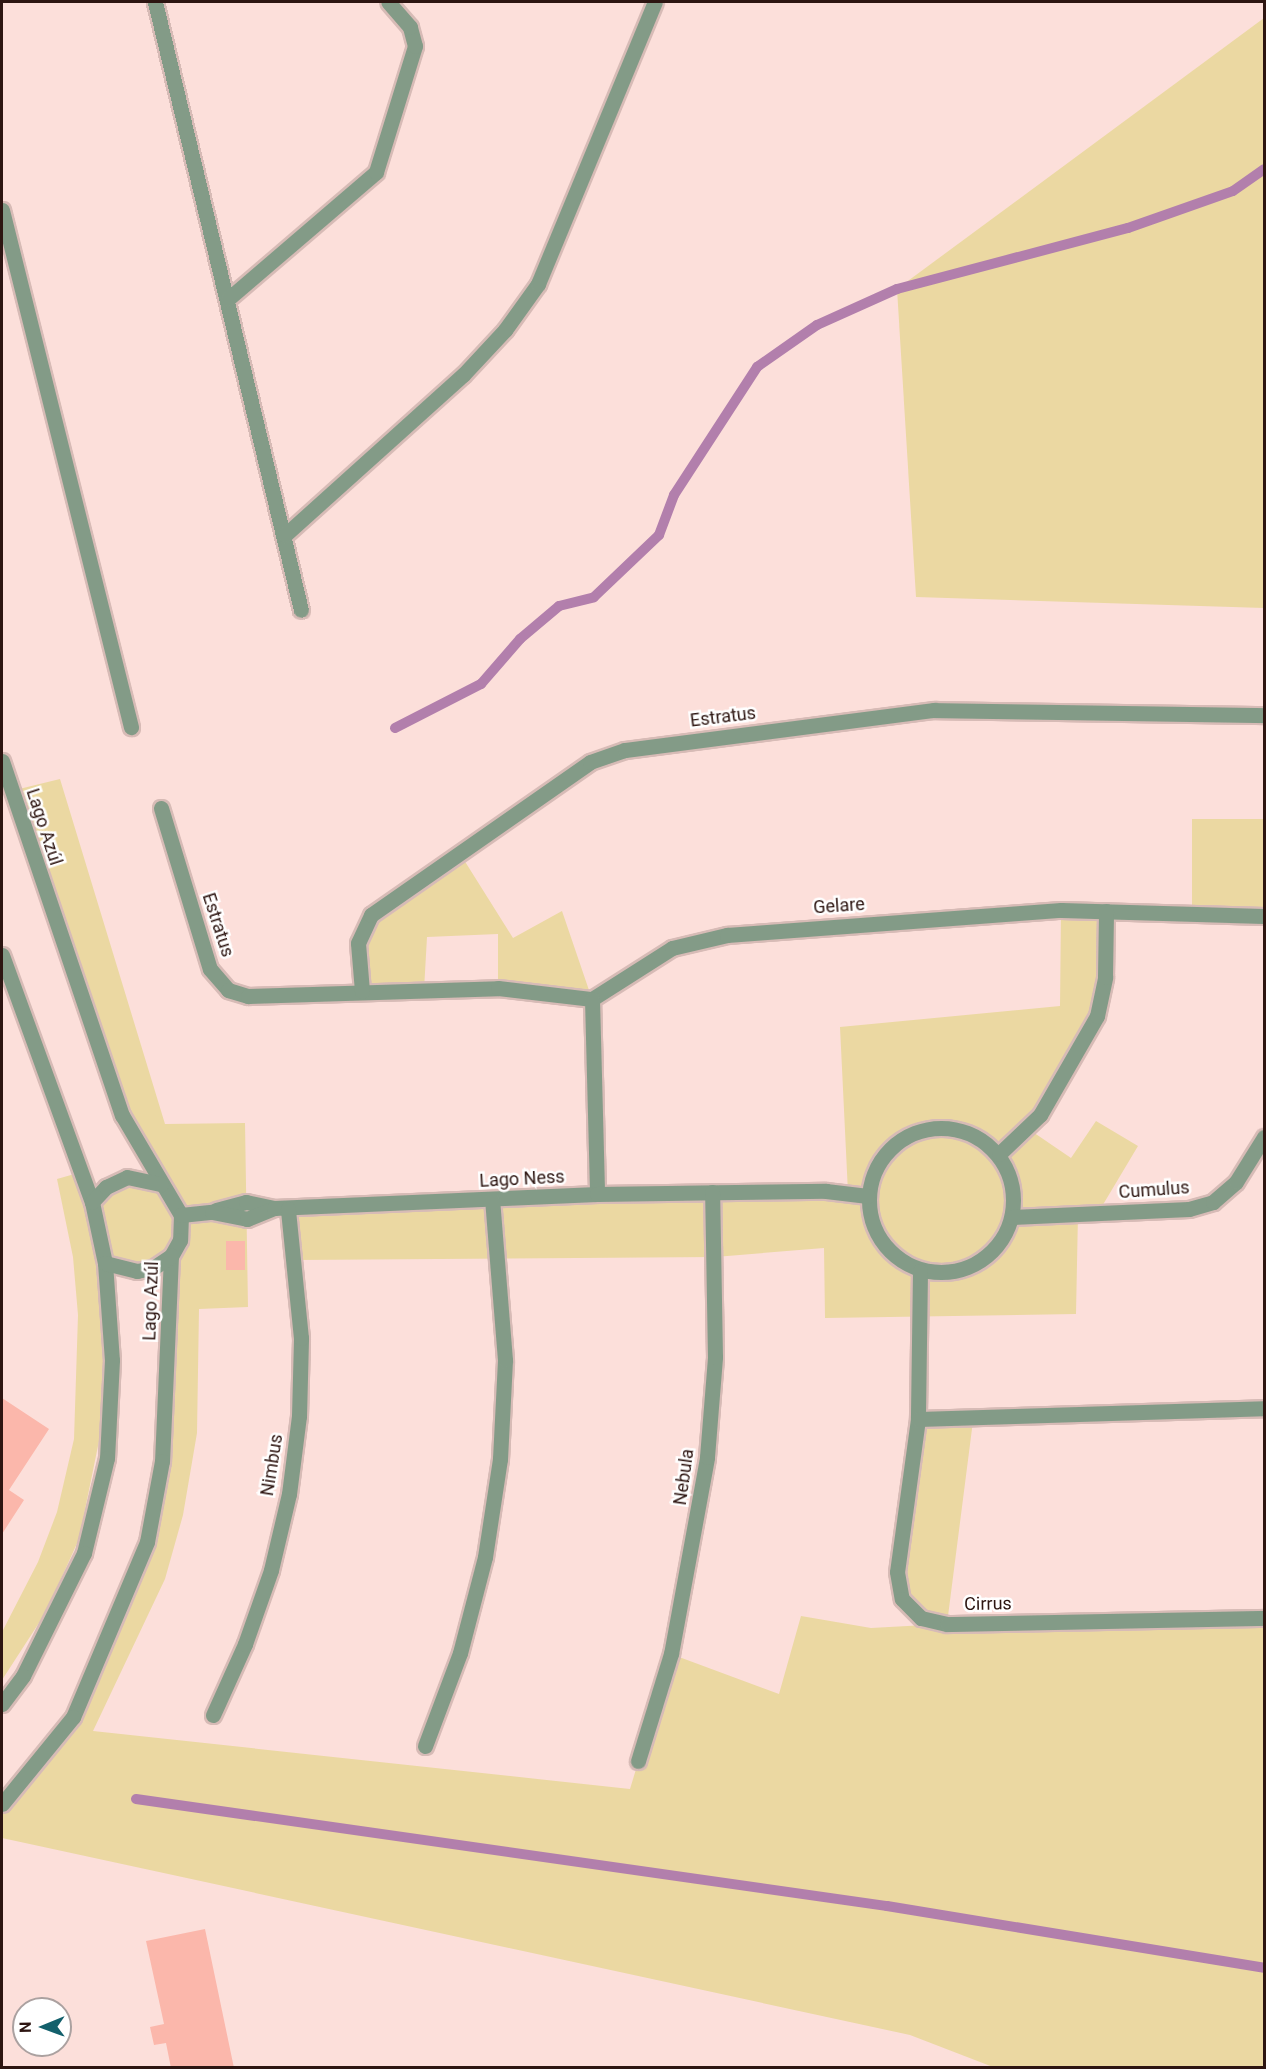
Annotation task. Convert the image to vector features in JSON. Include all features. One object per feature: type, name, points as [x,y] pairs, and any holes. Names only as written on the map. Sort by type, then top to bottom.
[{"type":"street","points":[[155,2],[285,535],[301,610]]},
{"type":"street","points":[[228,299],[376,172],[415,46],[410,27],[388,2]]},
{"type":"street","points":[[285,535],[463,375],[506,330],[538,284],[655,2]]},
{"type":"street","points":[[2,210],[131,727]]},
{"type":"street","name":"Estratus","points":[[362,991],[358,943],[371,915],[590,762],[625,750],[934,711],[1209,717],[1264,715]]},
{"type":"street","name":"Lago Azúl","points":[[2,761],[122,1115],[160,1184],[174,1197],[182,1215],[180,1240],[171,1256],[162,1461],[147,1542],[73,1717],[2,1803]]},
{"type":"street","name":"Estratus","points":[[161,808],[210,969],[228,990],[248,996],[498,988],[592,999]]},
{"type":"street","points":[[999,1154],[1040,1115],[1097,1016],[1105,977],[1106,911]]},
{"type":"street","name":"Gelare","points":[[592,999],[672,948],[727,935],[1106,911],[1264,916]]},
{"type":"street","points":[[2,955],[92,1202],[105,1263],[112,1360],[107,1458],[84,1553],[23,1676],[2,1704]]},
{"type":"street","points":[[592,999],[597,1194]]},
{"type":"street","points":[[933,1126],[969,1132],[999,1154],[1013,1184],[1012,1217],[992,1253],[958,1272],[920,1271],[892,1255],[873,1229],[868,1196],[875,1167],[899,1139],[933,1126]]},
{"type":"street","name":"Cumulus","points":[[1012,1217],[1189,1209],[1214,1202],[1236,1182],[1264,1137]]},
{"type":"street","points":[[92,1202],[106,1187],[127,1177],[160,1184]]},
{"type":"street","name":"Lago Ness","points":[[182,1215],[281,1208],[597,1194],[712,1192],[868,1196]]},
{"type":"street","name":"Nebula","points":[[638,1761],[671,1654],[707,1457],[715,1357],[712,1192]]},
{"type":"street","points":[[425,1746],[468,1621],[485,1557],[500,1459],[505,1360],[492,1200]]},
{"type":"street","name":"Nimbus","points":[[213,1715],[264,1592],[289,1494],[299,1416],[301,1338],[281,1208]]},
{"type":"street","points":[[105,1263],[137,1271],[153,1268],[171,1256]]},
{"type":"street","name":"Cirrus","points":[[920,1271],[918,1419],[897,1572],[902,1599],[921,1618],[947,1624],[1264,1618]]},
{"type":"street","points":[[918,1419],[984,1421],[1264,1408]]},
{"type":"shaded area","points":[[1264,18],[1264,608],[916,597],[897,289]]},
{"type":"shaded area","points":[[60,779],[165,1124],[245,1123],[248,1307],[199,1309],[197,1433],[183,1515],[165,1579],[93,1731],[630,1789],[671,1654],[779,1694],[801,1616],[871,1628],[944,1624],[902,1599],[918,1419],[973,1421],[947,1624],[1264,1618],[1264,2067],[993,2067],[910,2035],[2,1838],[2,1804],[73,1717],[120,1611],[163,1461],[171,1257],[153,1268],[105,1263],[92,1202],[106,1187],[149,1179],[159,1184],[134,1141],[11,791]]},
{"type":"shaded area","points":[[1192,819],[1264,819],[1264,913],[1192,913]]},
{"type":"shaded area","points":[[459,852],[513,938],[562,911],[592,999],[498,988],[498,934],[427,937],[424,990],[362,991],[358,943],[371,915]]},
{"type":"shaded area","points":[[1061,910],[1106,911],[1097,1016],[1027,1128],[1071,1158],[1096,1121],[1138,1146],[1098,1213],[1078,1214],[1076,1314],[825,1318],[824,1248],[715,1257],[296,1260],[288,1209],[848,1193],[840,1027],[1060,1006]]},
{"type":"shaded area","points":[[78,1173],[102,1263],[104,1360],[99,1441],[79,1539],[46,1612],[2,1680],[2,1632],[38,1562],[57,1512],[74,1439],[78,1315],[73,1257],[57,1179]]},
{"type":"building","points":[[226,1241],[245,1241],[245,1270],[226,1270]]},
{"type":"building","points":[[2,1398],[49,1429],[9,1490],[24,1500],[2,1534]]},
{"type":"building","points":[[205,1929],[234,2068],[171,2068],[166,2043],[154,2045],[150,2027],[164,2024],[146,1941]]},
{"type":"waterway","points":[[395,728],[481,684],[520,639],[559,606],[594,597],[659,535],[674,495],[757,367],[817,325],[897,289],[1128,228],[1233,191],[1264,169]]},
{"type":"waterway","points":[[136,1799],[887,1906],[1264,1968]]}]
